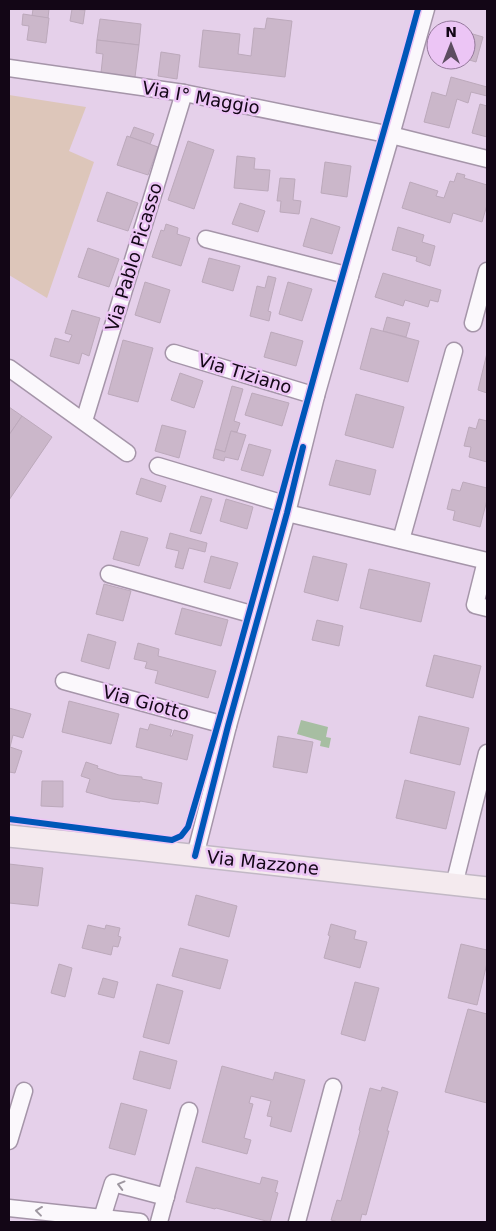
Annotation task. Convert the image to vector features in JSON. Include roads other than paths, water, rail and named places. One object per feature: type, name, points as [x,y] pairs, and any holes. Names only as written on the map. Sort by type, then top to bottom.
[{"type":"main road","name":"Via Mazzone","points":[[9,836],[487,888]]},
{"type":"street","points":[[195,856],[228,726],[288,509],[316,396],[426,9]]},
{"type":"street","name":"Via I° Maggio","points":[[9,68],[184,93],[391,135],[487,159]]},
{"type":"street","name":"Via Pablo Picasso","points":[[84,421],[184,93]]},
{"type":"street","points":[[206,239],[350,276]]},
{"type":"street","points":[[473,323],[487,271]]},
{"type":"street","points":[[401,540],[454,351]]},
{"type":"street","name":"Via Tiziano","points":[[174,353],[316,396]]},
{"type":"street","points":[[9,368],[127,453]]},
{"type":"street","points":[[158,466],[288,509],[487,561],[475,605],[487,608]]},
{"type":"street","points":[[109,574],[258,616]]},
{"type":"street","name":"Via Giotto","points":[[64,681],[228,726]]},
{"type":"street","points":[[454,885],[487,753]]},
{"type":"street","points":[[297,1222],[333,1087]]},
{"type":"street","points":[[9,1141],[24,1091]]},
{"type":"street","points":[[159,1222],[189,1111]]},
{"type":"street","points":[[102,1218],[113,1183],[166,1197]]},
{"type":"street","points":[[9,1208],[140,1222]]}]
